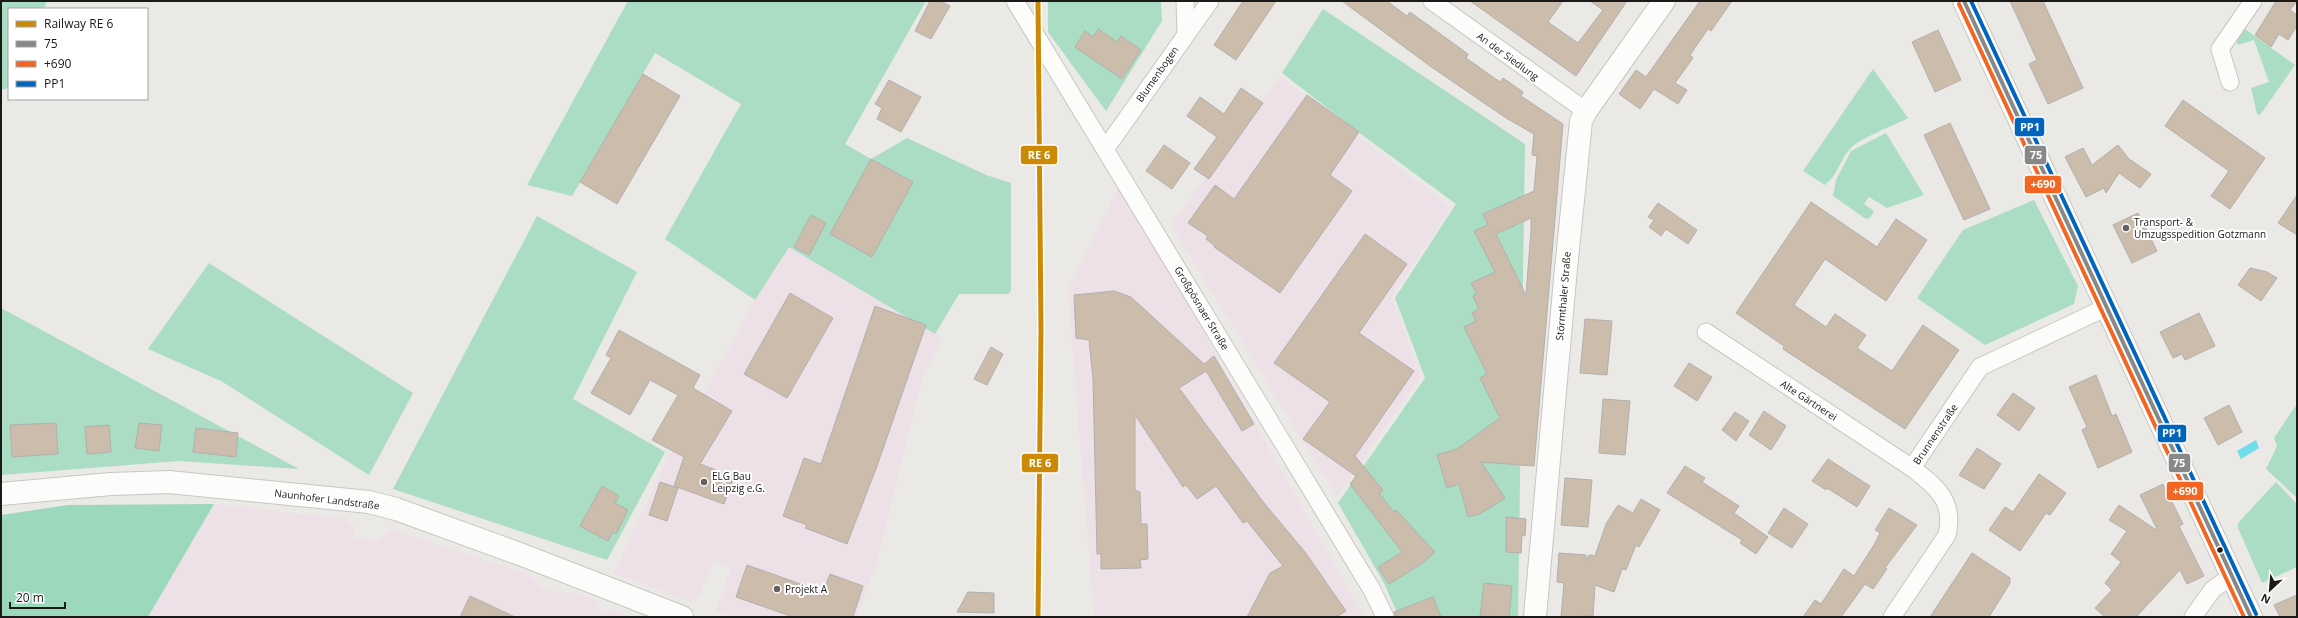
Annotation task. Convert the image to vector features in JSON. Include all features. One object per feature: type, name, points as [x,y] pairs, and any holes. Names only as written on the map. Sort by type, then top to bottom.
[{"type":"street","name":"Großpösnaer Straße","points":[[1014,1],[1106,148],[1372,590],[1385,617]]},
{"type":"street","points":[[1185,1],[1186,33]]},
{"type":"street","name":"Blumenbogen","points":[[1106,148],[1210,1]]},
{"type":"street","name":"An der Siedlung","points":[[1432,1],[1586,111]]},
{"type":"street","name":"Störmthaler Straße","points":[[1535,617],[1581,121],[1586,111],[1664,1]]},
{"type":"street","points":[[1964,1],[1998,78],[2107,307],[2251,617]]},
{"type":"street","points":[[2230,82],[2220,48],[2254,1]]},
{"type":"street","name":"Brunnenstraße","points":[[1892,617],[1947,535],[1950,522],[1948,510],[1942,496],[1931,483],[1912,468],[1980,367],[2107,307]]},
{"type":"street","name":"Alte Gärtnerei","points":[[1706,332],[1912,468]]},
{"type":"street","name":"Naunhofer Landstraße","points":[[1,494],[111,484],[169,482],[369,502],[396,509],[525,556],[682,617]]},
{"type":"street","points":[[2193,617],[2213,589],[2232,576]]},
{"type":"shaded area","points":[[1280,77],[1451,207],[1392,297],[1421,376],[1337,497],[1171,225]]},
{"type":"shaded area","points":[[1120,185],[1364,617],[1094,617],[1068,290]]},
{"type":"shaded area","points":[[789,247],[942,338],[922,378],[877,562],[857,617],[732,617],[716,611],[731,568],[713,560],[699,596],[691,602],[614,573],[669,454],[673,451],[755,300]]},
{"type":"shaded area","points":[[214,504],[345,519],[354,528],[356,538],[374,542],[392,530],[530,575],[543,588],[554,592],[574,593],[597,601],[597,610],[606,613],[609,608],[631,617],[148,617]]},
{"type":"green space","points":[[1,1],[47,1],[44,8],[8,8],[8,88],[1,90]]},
{"type":"green space","points":[[628,1],[926,1],[845,144],[871,159],[907,138],[986,175],[1011,183],[1011,291],[1008,294],[959,294],[935,334],[789,247],[755,300],[665,239],[741,104],[655,53],[572,196],[527,185]]},
{"type":"green space","points":[[1048,1],[1161,1],[1162,21],[1106,111],[1048,32]]},
{"type":"green space","points":[[1323,9],[1525,144],[1518,617],[1399,617],[1384,583],[1338,503],[1425,378],[1395,298],[1456,204],[1361,134],[1282,73]]},
{"type":"green space","points":[[2242,27],[2295,65],[2260,115],[2257,114],[2251,88],[2269,82],[2254,40],[2238,45],[2235,37]]},
{"type":"green space","points":[[1873,69],[1908,118],[1854,145],[1846,154],[1833,177],[1825,185],[1803,171]]},
{"type":"green space","points":[[1886,133],[1924,195],[1887,208],[1869,197],[1864,204],[1874,211],[1870,218],[1866,219],[1833,196],[1836,180],[1851,151]]},
{"type":"green space","points":[[2034,200],[2078,286],[2074,304],[1985,345],[1917,298],[1963,230]]},
{"type":"green space","points":[[537,216],[637,272],[573,399],[665,452],[607,560],[393,489]]},
{"type":"green space","points":[[209,263],[413,393],[369,475],[221,381],[148,349]]},
{"type":"green space","points":[[1,308],[299,469],[179,461],[1,475]]},
{"type":"green space","points":[[2297,404],[2297,498],[2266,469],[2277,446],[2274,438]]},
{"type":"green space","points":[[2276,482],[2297,504],[2297,567],[2262,583],[2238,528],[2238,523]]},
{"type":"green space","points":[[214,504],[148,617],[1,617],[1,515],[68,505]]},
{"type":"water","points":[[2256,440],[2259,448],[2241,459],[2237,451]]},
{"type":"building","points":[[930,1],[940,1],[950,6],[931,39],[915,31]]},
{"type":"building","points":[[1243,1],[1276,1],[1236,60],[1214,45]]},
{"type":"building","points":[[1342,1],[1387,1],[1407,16],[1410,12],[1468,54],[1466,58],[1500,82],[1503,78],[1523,92],[1521,96],[1563,124],[1534,466],[1481,462],[1505,498],[1480,514],[1468,517],[1459,484],[1447,488],[1437,455],[1457,449],[1500,418],[1480,378],[1487,374],[1464,327],[1476,321],[1472,313],[1479,309],[1473,296],[1477,294],[1471,283],[1495,272],[1474,231],[1488,225],[1483,214],[1534,191],[1537,156],[1532,155],[1534,134],[1506,118],[1430,66]],"holes":[[[1531,218],[1526,295],[1496,234]]]},
{"type":"building","points":[[1470,1],[1563,1],[1548,22],[1578,43],[1603,10],[1590,1],[1627,1],[1576,76]]},
{"type":"building","points":[[1700,1],[1732,1],[1711,31],[1708,29],[1690,55],[1693,58],[1675,83],[1687,90],[1678,104],[1654,89],[1640,109],[1619,94],[1636,70],[1646,77]]},
{"type":"building","points":[[2010,1],[2043,1],[2083,88],[2048,104],[2029,64],[2037,60]]},
{"type":"building","points":[[2276,1],[2297,1],[2290,10],[2297,15],[2297,26],[2288,40],[2279,34],[2271,47],[2255,35]]},
{"type":"building","points":[[1098,29],[1117,42],[1121,36],[1141,50],[1122,79],[1075,47],[1085,31],[1093,37]]},
{"type":"building","points":[[1938,30],[1961,80],[1935,92],[1912,42]]},
{"type":"building","points":[[643,74],[680,96],[617,204],[580,182]]},
{"type":"building","points":[[889,80],[921,97],[901,132],[877,119],[882,108],[875,104]]},
{"type":"building","points":[[1241,88],[1263,103],[1209,179],[1194,169],[1217,137],[1187,116],[1200,97],[1224,114]]},
{"type":"building","points":[[1307,95],[1359,132],[1330,175],[1352,191],[1280,293],[1214,247],[1215,246],[1206,239],[1208,236],[1188,223],[1215,185],[1234,199]]},
{"type":"building","points":[[2183,100],[2265,158],[2230,209],[2211,196],[2229,171],[2165,126]]},
{"type":"building","points":[[1950,123],[1990,209],[1964,220],[1924,135]]},
{"type":"building","points":[[1164,145],[1190,163],[1172,189],[1146,171]]},
{"type":"building","points":[[2118,145],[2129,159],[2151,174],[2140,188],[2119,173],[2106,193],[2104,188],[2086,197],[2065,157],[2083,148],[2092,165]]},
{"type":"building","points":[[871,159],[913,182],[872,257],[830,234]]},
{"type":"building","points":[[2297,195],[2297,235],[2278,223]]},
{"type":"building","points":[[1811,202],[1877,247],[1896,219],[1927,240],[1886,301],[1825,259],[1794,305],[1826,327],[1835,314],[1866,335],[1857,348],[1892,371],[1923,325],[1959,350],[1905,429],[1783,349],[1784,346],[1736,313]]},
{"type":"building","points":[[1658,203],[1697,230],[1688,244],[1666,229],[1661,236],[1649,227],[1654,220],[1648,217]]},
{"type":"building","points":[[2138,213],[2157,251],[2132,263],[2113,225]]},
{"type":"building","points":[[811,215],[826,223],[809,255],[794,247]]},
{"type":"building","points":[[1365,234],[1407,264],[1359,333],[1414,371],[1355,456],[1383,490],[1380,493],[1378,492],[1394,512],[1396,510],[1435,552],[1420,565],[1389,584],[1378,567],[1402,552],[1350,484],[1356,476],[1303,439],[1330,402],[1274,363]]},
{"type":"building","points":[[2250,268],[2267,272],[2277,278],[2261,301],[2238,285]]},
{"type":"building","points":[[1114,291],[1131,297],[1204,364],[1214,356],[1254,424],[1242,431],[1206,371],[1179,388],[1264,503],[1305,552],[1346,611],[1336,617],[1247,617],[1270,573],[1283,566],[1247,521],[1243,523],[1216,486],[1197,499],[1186,485],[1183,487],[1135,415],[1135,490],[1140,492],[1141,524],[1147,524],[1148,559],[1140,560],[1141,568],[1101,569],[1101,554],[1097,554],[1093,379],[1089,340],[1076,338],[1074,295]]},
{"type":"building","points":[[790,293],[833,318],[787,398],[744,374]]},
{"type":"building","points":[[875,306],[926,325],[877,466],[847,544],[805,528],[807,525],[783,516],[804,458],[821,464]]},
{"type":"building","points":[[2199,313],[2215,346],[2185,360],[2182,354],[2173,358],[2160,332]]},
{"type":"building","points":[[1585,319],[1612,321],[1607,375],[1580,373]]},
{"type":"building","points":[[619,330],[700,375],[693,388],[732,411],[700,464],[734,477],[724,504],[674,486],[684,457],[652,440],[678,395],[650,380],[630,415],[591,393],[611,358],[606,355]]},
{"type":"building","points":[[991,347],[1003,354],[987,385],[974,379]]},
{"type":"building","points":[[1689,363],[1712,377],[1697,401],[1674,386]]},
{"type":"building","points":[[2096,375],[2112,416],[2116,414],[2132,452],[2098,468],[2082,430],[2087,427],[2069,387]]},
{"type":"building","points":[[2013,393],[2035,408],[2019,431],[1997,415]]},
{"type":"building","points":[[1603,399],[1630,401],[1625,455],[1599,453]]},
{"type":"building","points":[[2229,405],[2242,432],[2218,445],[2204,418]]},
{"type":"building","points":[[1764,411],[1786,426],[1771,450],[1749,435]]},
{"type":"building","points":[[1735,412],[1749,421],[1736,441],[1722,430]]},
{"type":"building","points":[[56,423],[58,454],[12,457],[10,425]]},
{"type":"building","points":[[139,423],[162,425],[159,451],[135,448]]},
{"type":"building","points":[[109,425],[111,452],[87,454],[85,427]]},
{"type":"building","points":[[196,428],[238,433],[236,457],[193,452]]},
{"type":"building","points":[[1977,448],[2001,464],[1984,489],[1959,475]]},
{"type":"building","points":[[1828,459],[1870,486],[1857,507],[1827,488],[1826,490],[1812,481]]},
{"type":"building","points":[[1685,466],[1705,478],[1702,482],[1739,506],[1734,513],[1768,537],[1756,554],[1740,543],[1742,540],[1667,493]]},
{"type":"building","points":[[2039,474],[2066,493],[2050,515],[2046,513],[2020,551],[1989,530],[2005,507],[2013,512]]},
{"type":"building","points":[[1565,478],[1592,480],[1588,527],[1561,525]]},
{"type":"building","points":[[660,482],[678,488],[667,521],[649,515]]},
{"type":"building","points":[[2163,484],[2183,524],[2179,526],[2204,576],[2187,584],[2180,570],[2136,617],[2105,617],[2095,608],[2112,590],[2105,583],[2121,562],[2111,554],[2127,531],[2109,520],[2119,505],[2158,531],[2140,495]]},
{"type":"building","points":[[602,486],[619,496],[615,503],[628,510],[616,534],[613,532],[608,541],[580,526]]},
{"type":"building","points":[[1641,499],[1660,510],[1639,547],[1636,545],[1626,570],[1622,569],[1614,592],[1595,585],[1593,616],[1561,617],[1564,583],[1557,582],[1559,553],[1586,555],[1586,561],[1589,555],[1595,556],[1606,524],[1618,505],[1633,513]]},
{"type":"building","points":[[1784,508],[1808,524],[1792,548],[1768,533]]},
{"type":"building","points":[[1889,508],[1917,525],[1885,568],[1887,569],[1873,589],[1865,584],[1841,617],[1803,617],[1815,600],[1821,604],[1844,569],[1854,576],[1874,545],[1880,533],[1875,530]]},
{"type":"building","points":[[1506,517],[1526,519],[1525,536],[1522,535],[1521,553],[1506,552]]},
{"type":"building","points":[[1972,553],[2010,578],[2010,583],[1989,617],[1930,617]]},
{"type":"building","name":"Projekt A","points":[[747,565],[823,592],[830,574],[863,586],[853,617],[793,617],[736,597]]},
{"type":"building","points":[[1484,583],[1512,586],[1509,617],[1480,616]]},
{"type":"building","points":[[968,592],[994,593],[994,613],[957,612]]},
{"type":"building","points":[[2297,595],[2297,617],[2280,617],[2274,605]]},
{"type":"building","points":[[470,596],[515,617],[460,617]]},
{"type":"building","points":[[1433,597],[1441,617],[1395,617],[1394,612]]},
{"type":"transit line","points":[[1038,1],[1041,330],[1038,617]]},
{"type":"transit line","name":"75","points":[[1964,1],[2251,617]]},
{"type":"transit line","name":"PP1","points":[[1971,1],[2256,614]]},
{"type":"transit line","name":"+690","points":[[1959,4],[2244,617]]},
{"type":"place","name":"Transport- & Umzugsspedition Gotzmann","points":[[2126,228]]},
{"type":"place","name":"ELG Bau Leipzig e.G.","points":[[704,482]]},
{"type":"place","name":"Projekt A","points":[[777,589]]}]
